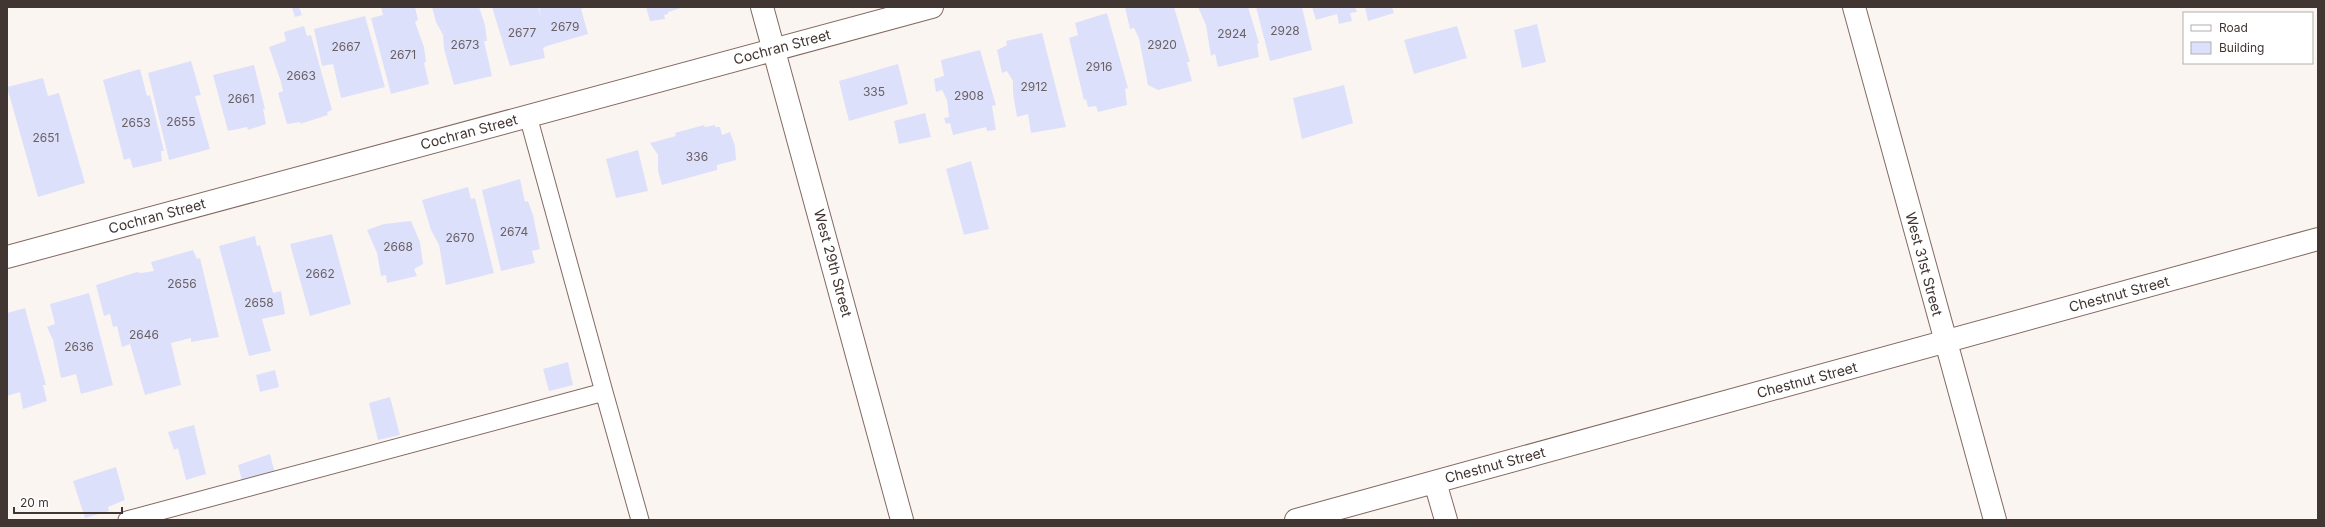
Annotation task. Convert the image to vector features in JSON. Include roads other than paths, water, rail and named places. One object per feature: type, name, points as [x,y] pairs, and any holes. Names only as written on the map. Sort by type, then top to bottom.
[{"type":"street","name":"West 29th Street","points":[[762,7],[902,520]]},
{"type":"street","name":"Cochran Street","points":[[7,257],[932,7]]},
{"type":"street","name":"West 31st Street","points":[[1854,7],[1995,520]]},
{"type":"street","name":"Chestnut Street","points":[[1296,520],[2318,239]]},
{"type":"street","points":[[1435,482],[1446,520]]},
{"type":"lane","points":[[528,116],[640,520]]},
{"type":"lane","points":[[127,520],[604,392]]}]
